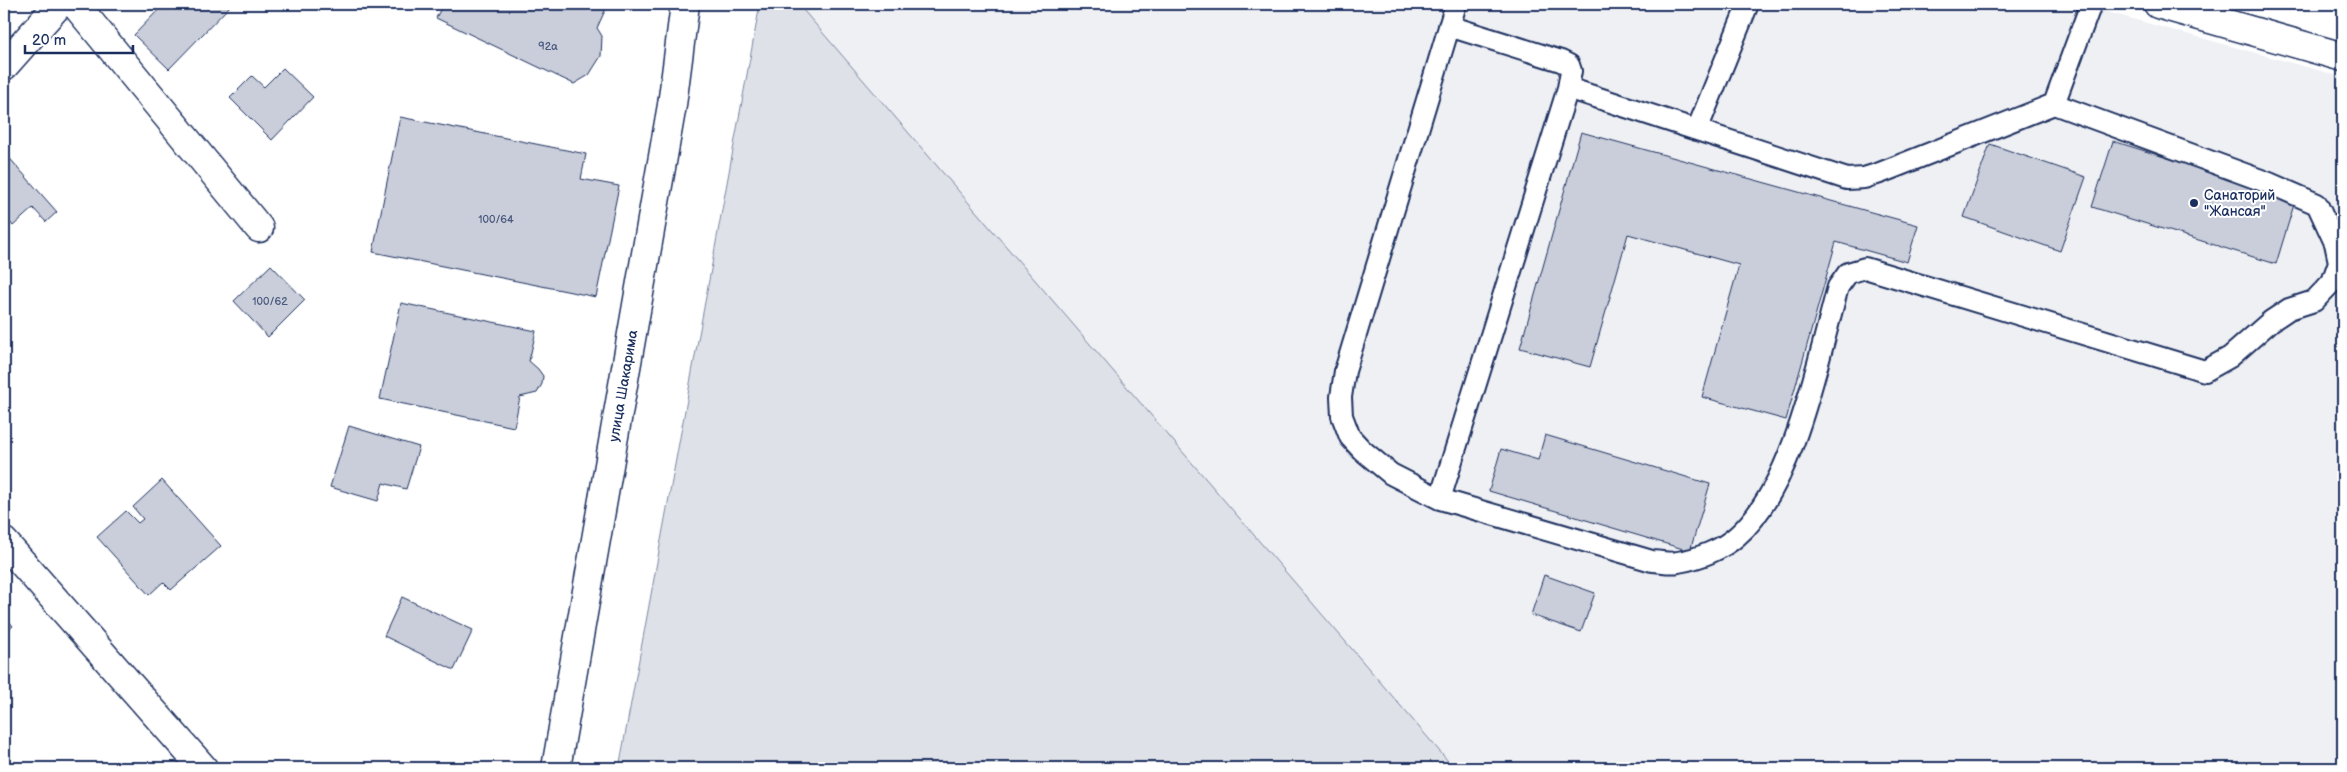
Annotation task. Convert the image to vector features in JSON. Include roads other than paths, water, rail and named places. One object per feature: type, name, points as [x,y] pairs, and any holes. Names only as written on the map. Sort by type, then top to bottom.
[{"type":"street","points":[[4,66],[60,4]]},
{"type":"street","points":[[75,4],[259,228]]},
{"type":"street","name":"улица Шакарима","points":[[556,768],[672,105],[685,4]]},
{"type":"street","points":[[2158,4],[2343,57]]},
{"type":"street","points":[[4,542],[203,768]]},
{"type":"lane","points":[[1456,4],[1345,371],[1341,398],[1342,416],[1350,437],[1362,450],[1391,474],[1440,499],[1652,561],[1677,563],[1710,553],[1737,537],[1759,512],[1771,494],[1796,437],[1838,287],[1848,274],[1865,268],[2205,371],[2230,356],[2271,321],[2289,309],[2314,301],[2332,282],[2339,262],[2335,243],[2318,204],[2269,183],[2054,104],[1864,178],[1847,179],[1568,88]]},
{"type":"lane","points":[[1697,130],[1748,4]]},
{"type":"lane","points":[[2054,104],[2091,4]]},
{"type":"lane","points":[[1440,499],[1568,88],[1571,71],[1569,65],[1449,26]]},
{"type":"place","name":"Санаторий \"Жансая\"","points":[[2194,203]]}]
